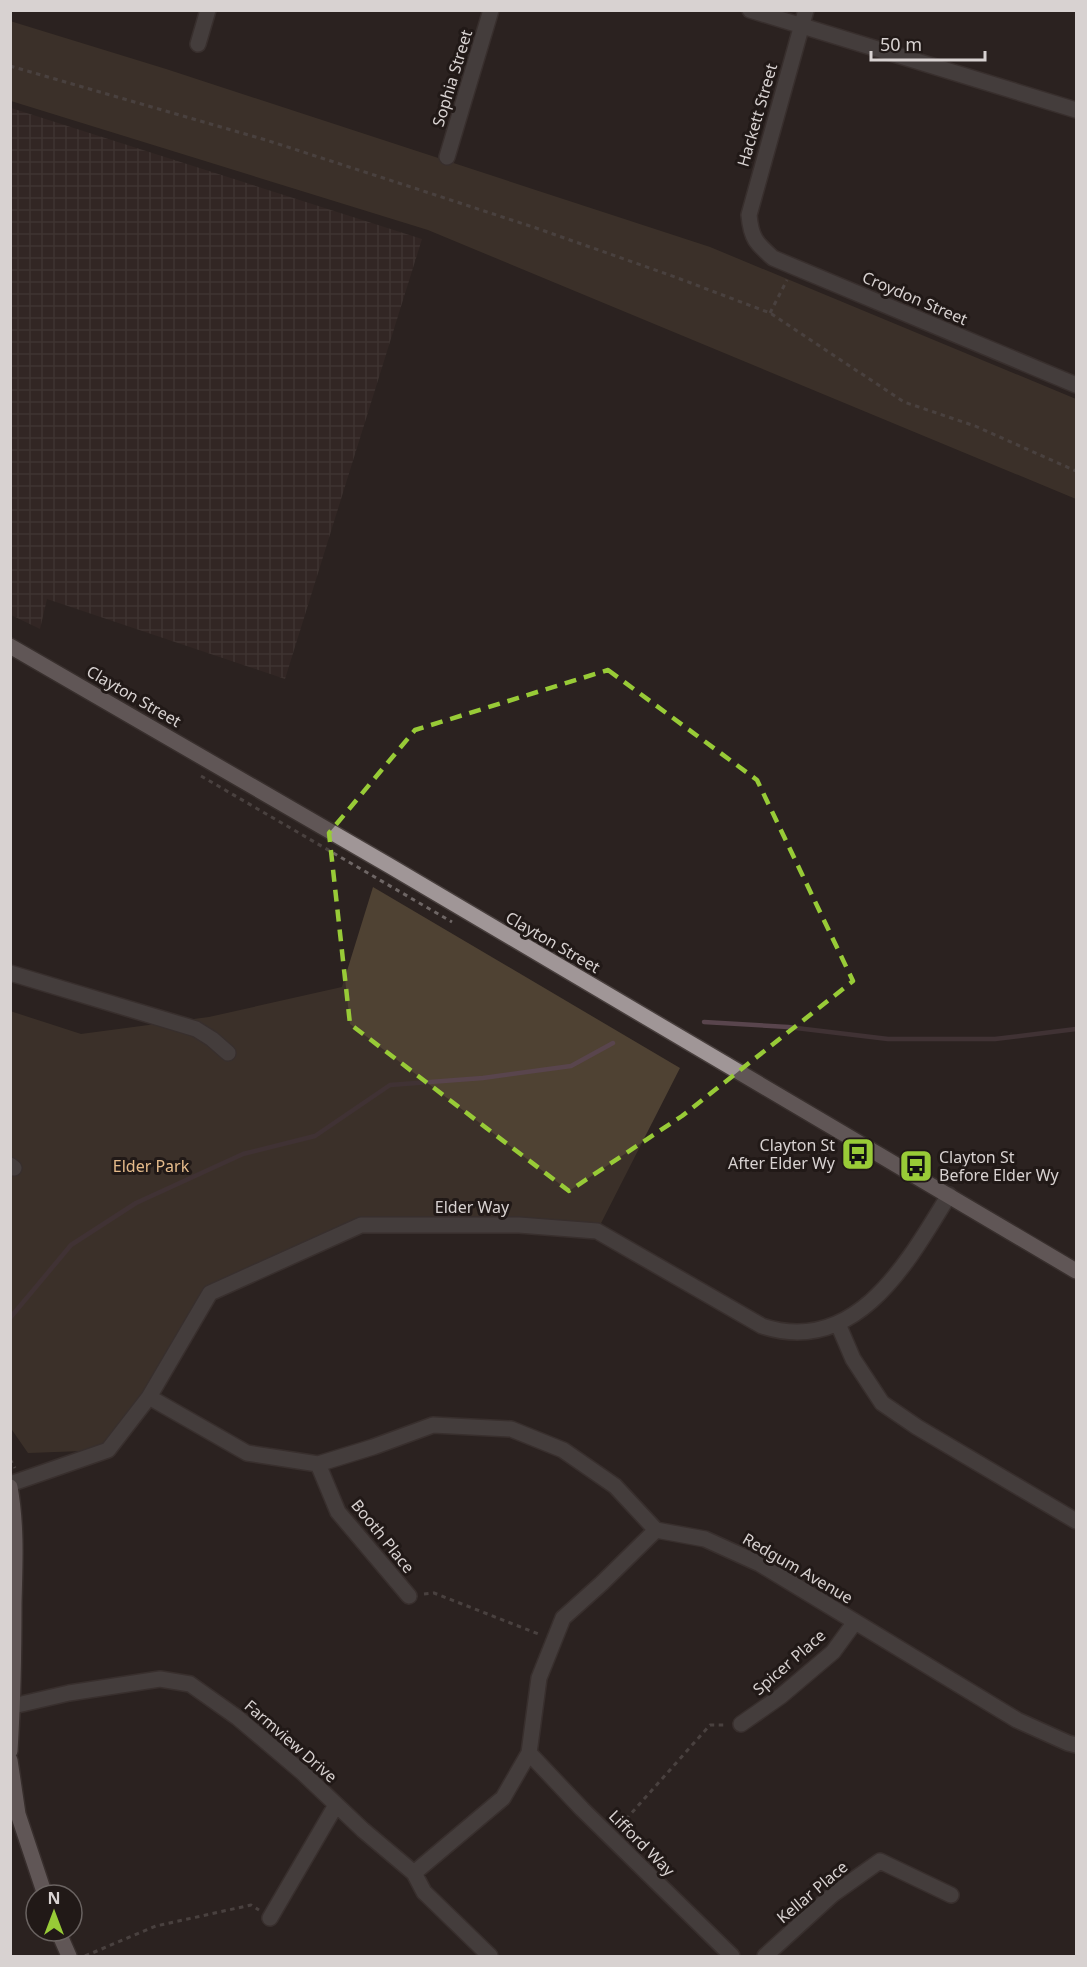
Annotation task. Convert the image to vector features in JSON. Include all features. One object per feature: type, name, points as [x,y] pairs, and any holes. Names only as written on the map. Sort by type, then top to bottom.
[{"type":"main road","name":"Clayton Street","points":[[10,646],[400,872],[1077,1271]]},
{"type":"main road","points":[[10,1486],[15,1512],[13,1706],[10,1751]]},
{"type":"main road","points":[[10,1760],[18,1814],[41,1883]]},
{"type":"street","points":[[198,44],[208,10]]},
{"type":"street","name":"Sophia Street","points":[[447,157],[491,10]]},
{"type":"street","points":[[750,10],[1077,110]]},
{"type":"street","name":"Hackett Street","points":[[750,231],[749,215],[752,199],[806,10]]},
{"type":"street","name":"Croydon Street","points":[[750,231],[759,246],[773,258],[1077,385]]},
{"type":"street","points":[[10,973],[196,1029],[228,1053]]},
{"type":"street","name":"Elder Way","points":[[10,1486],[108,1449],[148,1397],[210,1293],[361,1225],[519,1225],[597,1231],[762,1326],[780,1332],[815,1332],[838,1324],[863,1307],[899,1273],[949,1195]]},
{"type":"street","points":[[838,1324],[853,1359],[882,1403],[917,1427],[1077,1521]]},
{"type":"street","points":[[148,1397],[247,1453],[318,1464],[373,1448],[433,1425],[511,1429],[563,1449],[615,1486],[656,1530],[563,1618],[539,1678],[530,1753],[503,1798],[414,1873]]},
{"type":"street","name":"Booth Place","points":[[318,1464],[338,1512],[409,1596]]},
{"type":"street","name":"Redgum Avenue","points":[[656,1530],[705,1539],[760,1564],[1017,1720],[1077,1745]]},
{"type":"street","name":"Spicer Place","points":[[741,1724],[781,1696],[833,1652],[855,1622]]},
{"type":"street","name":"Farmview Drive","points":[[13,1706],[69,1693],[160,1679],[190,1684],[238,1718],[414,1873],[424,1892],[490,1956]]},
{"type":"street","name":"Lifford Way","points":[[530,1753],[610,1836],[732,1956]]},
{"type":"street","points":[[270,1918],[336,1805]]},
{"type":"street","name":"Kellar Place","points":[[765,1956],[832,1894],[880,1861],[951,1894]]},
{"type":"path","points":[[10,66],[266,140],[411,187],[536,228],[770,313],[904,402],[975,426],[1077,471]]},
{"type":"path","points":[[770,313],[793,267]]},
{"type":"path","points":[[200,775],[458,926]]},
{"type":"path","points":[[409,1596],[434,1593],[554,1641]]},
{"type":"path","points":[[610,1836],[710,1725],[741,1724]]},
{"type":"path","points":[[85,1956],[156,1926],[250,1905],[270,1918]]},
{"type":"highlighted area","points":[[608,670],[757,780],[853,981],[682,1116],[569,1191],[350,1024],[329,833],[415,730]]},
{"type":"shaded area","points":[[11,108],[422,239],[285,679],[47,599],[40,629],[11,615]]},
{"type":"green space","points":[[10,21],[166,69],[710,247],[1076,399],[1076,499],[428,230],[11,101]]},
{"type":"green space","name":"Elder Park","points":[[373,887],[680,1068],[597,1231],[361,1225],[210,1293],[108,1450],[28,1453],[10,1427],[10,1011],[81,1034],[209,1017],[342,987]]},
{"type":"waterway","points":[[704,1022],[788,1027],[888,1039],[995,1039],[1076,1029]]},
{"type":"waterway","points":[[10,1318],[71,1245],[136,1203],[243,1154],[315,1136],[390,1085],[483,1078],[571,1066],[613,1043]]},
{"type":"place","name":"Clayton St After Elder Wy","points":[[858,1154]]},
{"type":"place","name":"Clayton St Before Elder Wy","points":[[916,1166]]}]
